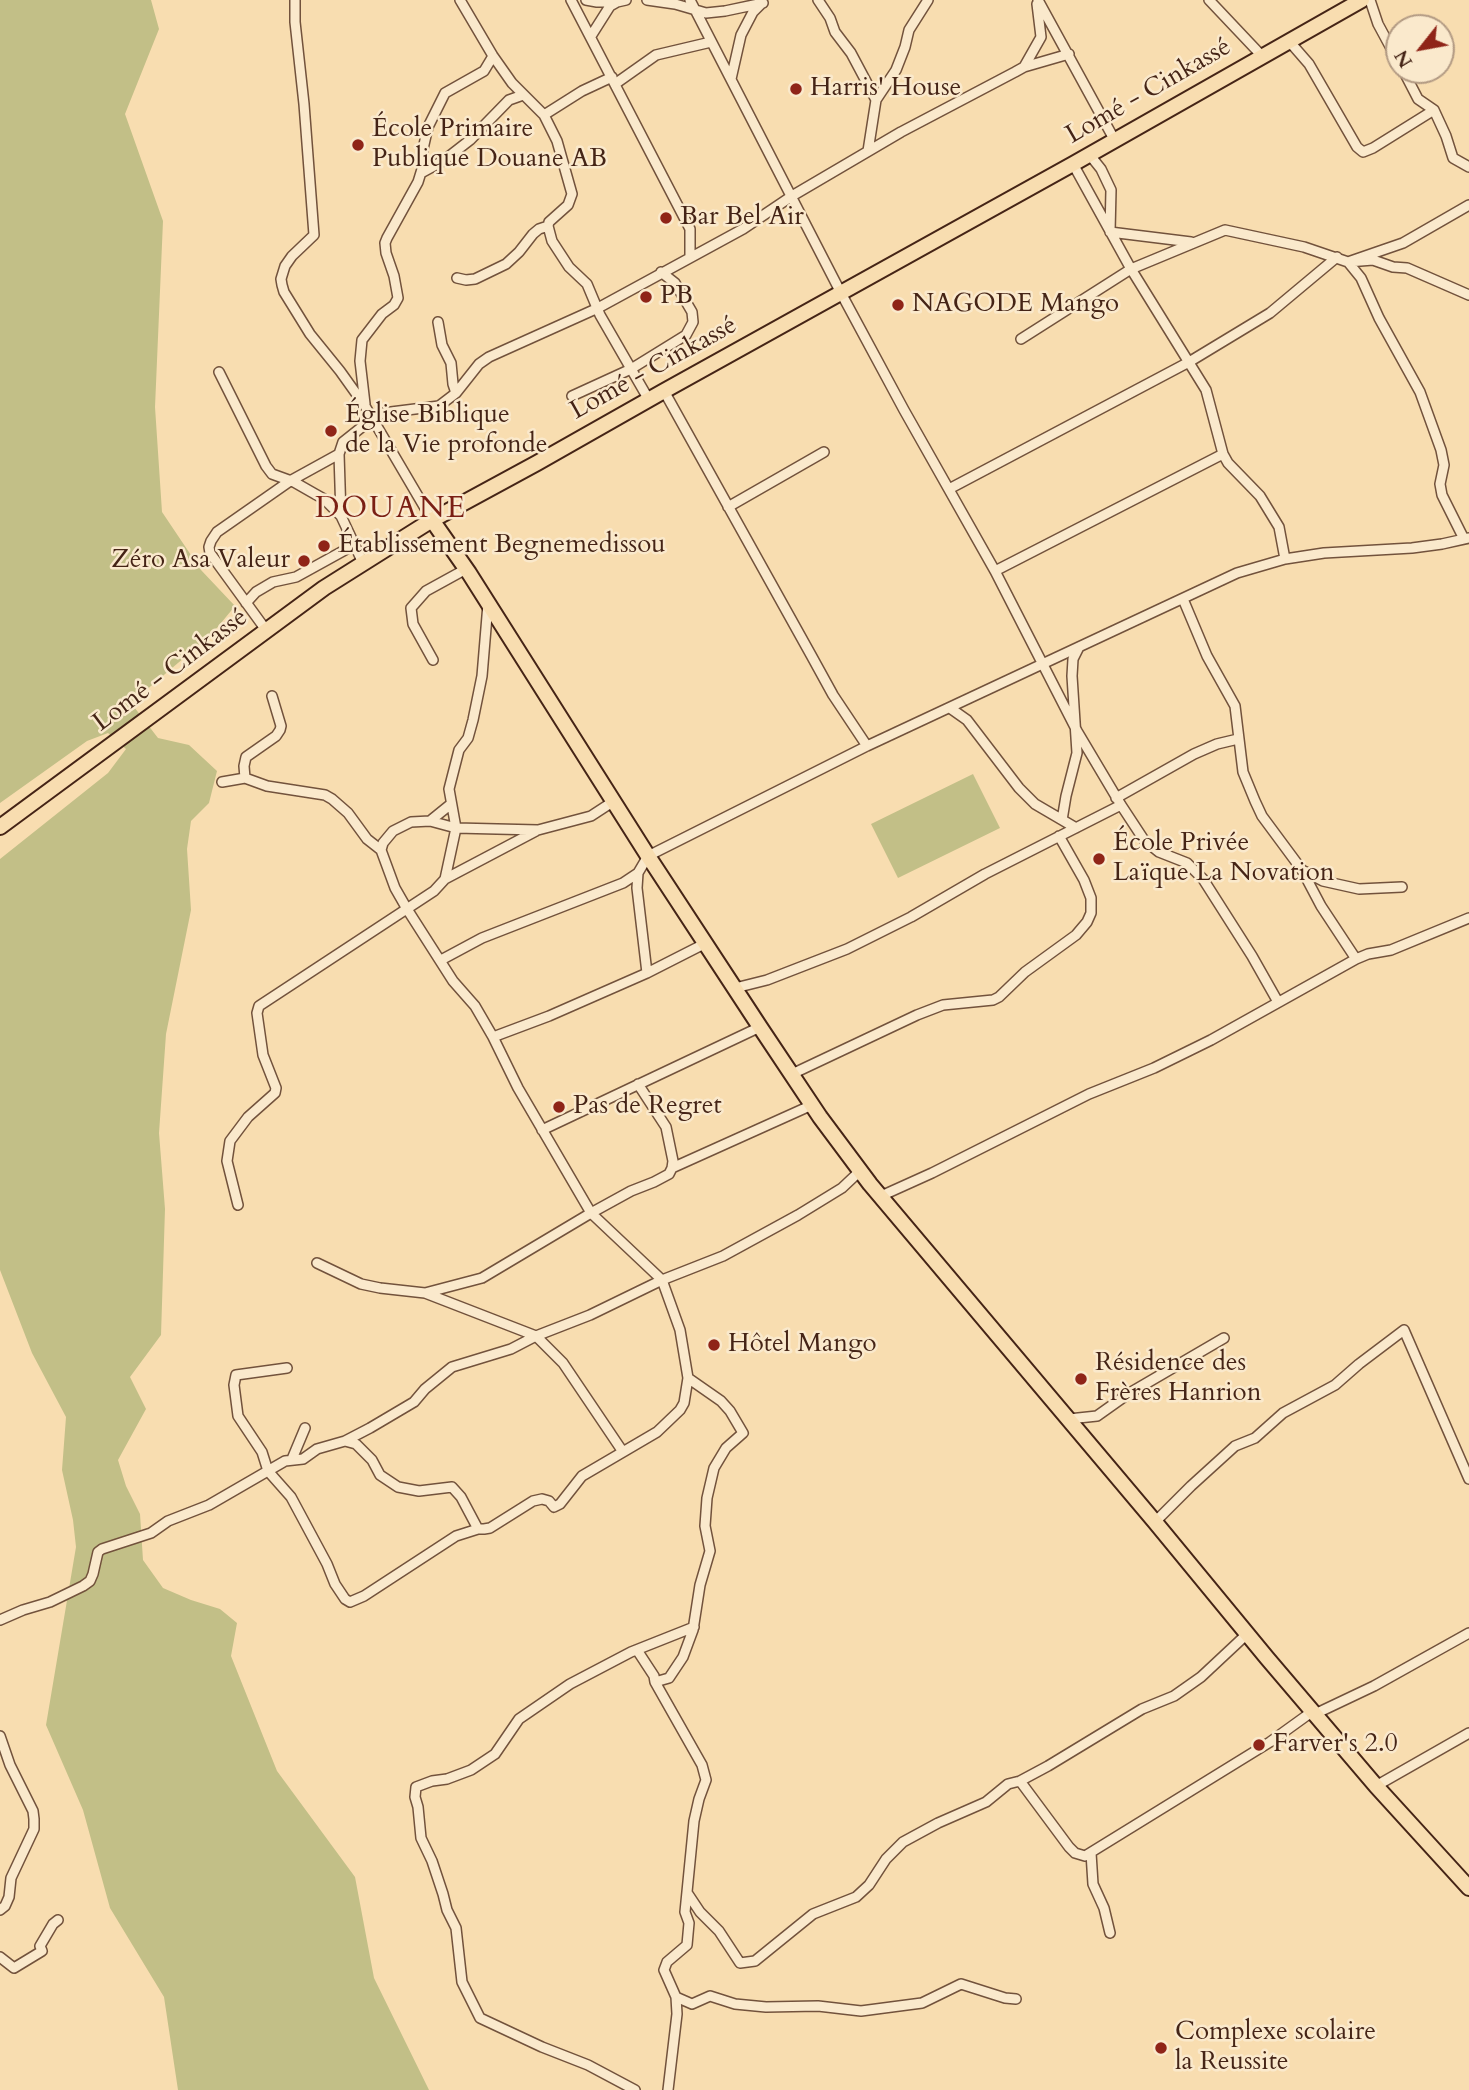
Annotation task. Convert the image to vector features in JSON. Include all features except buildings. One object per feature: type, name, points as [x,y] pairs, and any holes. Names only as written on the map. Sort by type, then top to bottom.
[{"type":"main road","name":"Lomé - Cinkassé","points":[[0,827],[324,588],[432,520],[1073,164],[1360,1]]},
{"type":"main road","points":[[432,520],[488,602],[648,856],[760,1027],[860,1171],[1376,1786],[1469,1888]]},
{"type":"street","points":[[295,0],[314,235],[285,266],[282,285],[310,334],[365,406],[432,520]]},
{"type":"street","points":[[460,0],[512,83],[544,115],[557,141],[572,194],[568,205],[549,222],[552,241],[569,267],[587,284],[649,400]]},
{"type":"street","points":[[571,0],[690,229],[690,257]]},
{"type":"street","points":[[586,0],[621,1]]},
{"type":"street","points":[[648,0],[692,4],[706,13],[764,1]]},
{"type":"street","points":[[818,0],[876,100]]},
{"type":"street","points":[[868,151],[876,100],[896,69],[909,30],[928,0]]},
{"type":"street","points":[[1037,0],[1114,139]]},
{"type":"street","points":[[1024,67],[1041,37],[1037,0]]},
{"type":"street","points":[[1209,0],[1262,56]]},
{"type":"street","points":[[591,36],[610,6],[621,1]]},
{"type":"street","points":[[731,79],[741,35],[753,12],[764,1]]},
{"type":"street","points":[[1360,1],[1385,37]]},
{"type":"street","points":[[692,4],[841,293],[995,571],[1054,689],[1118,801],[1144,840],[1159,852],[1187,863],[1203,879],[1278,1002]]},
{"type":"street","points":[[1289,41],[1309,64],[1357,148],[1363,152],[1434,110]]},
{"type":"street","points":[[544,115],[582,91],[614,80],[656,55],[711,42]]},
{"type":"street","points":[[341,516],[339,454],[343,442],[372,419],[383,413],[439,406],[456,393],[471,373],[489,357],[598,308],[743,229],[792,196],[901,132],[1024,67],[1069,54]]},
{"type":"street","points":[[365,406],[360,361],[362,340],[398,298],[385,243],[421,173],[428,127],[445,93],[484,71],[494,56]]},
{"type":"street","points":[[1410,84],[1418,99],[1434,110],[1453,158],[1469,167]]},
{"type":"street","points":[[421,173],[443,161],[470,140],[509,100],[523,95]]},
{"type":"street","points":[[1089,154],[1101,169],[1111,190],[1110,232]]},
{"type":"street","points":[[1073,164],[1131,269],[1206,390],[1223,454],[1228,463],[1260,496],[1279,527],[1286,559]]},
{"type":"street","points":[[1348,262],[1403,243],[1469,205]]},
{"type":"street","points":[[457,278],[475,279],[506,264],[533,234],[548,226]]},
{"type":"street","points":[[441,960],[492,933],[623,883],[638,873],[648,856],[867,746],[1237,573],[1286,559],[1324,553],[1378,551],[1442,544],[1466,538],[1442,495],[1440,484],[1444,465],[1441,450],[1420,392],[1379,318],[1361,278],[1348,262],[1337,257],[1225,230],[1131,269],[1021,339]]},
{"type":"street","points":[[1110,232],[1193,242]]},
{"type":"street","points":[[949,489],[1189,362],[1270,313],[1337,257]]},
{"type":"street","points":[[1348,262],[1373,260],[1393,267],[1407,268],[1469,295]]},
{"type":"street","points":[[572,396],[631,369],[686,335],[693,322],[692,312],[675,283],[661,272]]},
{"type":"street","points":[[438,322],[442,345],[451,363],[456,393]]},
{"type":"street","points":[[219,372],[272,474],[324,499],[341,516],[363,563]]},
{"type":"street","points":[[664,391],[834,695],[867,746]]},
{"type":"street","points":[[728,507],[824,452]]},
{"type":"street","points":[[266,630],[210,553],[209,547],[217,531],[290,481],[339,454]]},
{"type":"street","points":[[995,571],[1223,454]]},
{"type":"street","points":[[246,603],[273,582],[296,577],[354,545]]},
{"type":"street","points":[[433,660],[413,624],[411,608],[426,591],[466,569]]},
{"type":"street","points":[[1183,599],[1207,656],[1235,706],[1245,778],[1262,816],[1302,870],[1321,906],[1356,959]]},
{"type":"street","points":[[238,1205],[228,1161],[230,1141],[248,1117],[275,1093],[276,1088],[263,1055],[257,1013],[259,1006],[434,891],[444,878],[456,828],[449,789],[460,750],[471,728],[482,676],[488,602]]},
{"type":"street","points":[[1062,820],[1066,796],[1077,762],[1072,676],[1073,659],[1079,647]]},
{"type":"street","points":[[245,778],[246,757],[276,736],[280,730],[272,696]]},
{"type":"street","points":[[950,708],[967,720],[1019,788],[1035,804],[1076,828]]},
{"type":"street","points":[[735,988],[767,981],[847,949],[1076,828],[1194,754],[1238,739]]},
{"type":"street","points":[[222,782],[245,778],[267,786],[325,795],[348,813],[367,839],[382,850]]},
{"type":"street","points":[[444,878],[538,830],[591,816],[614,801]]},
{"type":"street","points":[[429,821],[451,804]]},
{"type":"street","points":[[287,1368],[239,1374],[234,1377],[238,1416],[262,1452],[268,1471],[291,1497],[335,1584],[350,1602],[376,1589],[456,1536],[490,1528],[533,1501],[549,1501],[554,1507],[582,1476],[657,1432],[680,1410],[688,1378],[680,1330],[662,1280],[590,1213],[475,1006],[453,981],[407,909],[395,888],[382,850],[383,843],[393,831],[411,822],[429,821],[456,828],[538,830]]},
{"type":"street","points":[[792,1074],[943,1005],[999,997],[1025,972],[1076,935],[1091,913],[1091,898],[1059,836]]},
{"type":"street","points":[[1302,870],[1323,881],[1359,889],[1402,887]]},
{"type":"street","points":[[638,873],[638,913],[647,973]]},
{"type":"street","points":[[881,1196],[1089,1094],[1154,1068],[1211,1040],[1356,959],[1391,950],[1469,918]]},
{"type":"street","points":[[493,1037],[647,973],[706,943]]},
{"type":"street","points":[[542,1130],[760,1027]]},
{"type":"street","points":[[425,1293],[482,1278],[590,1213],[669,1174],[673,1161],[666,1127],[638,1084]]},
{"type":"street","points":[[672,1168],[812,1105]]},
{"type":"street","points":[[0,1620],[50,1602],[83,1586],[90,1581],[98,1552],[102,1549],[152,1533],[168,1521],[209,1505],[285,1461],[303,1459],[317,1449],[345,1441],[409,1405],[452,1367],[510,1349],[590,1315],[662,1280],[723,1256],[799,1215],[842,1188],[860,1171]]},
{"type":"street","points":[[317,1263],[361,1284],[425,1293],[536,1336],[563,1363],[623,1452]]},
{"type":"street","points":[[1155,1522],[1236,1446],[1255,1438],[1283,1413],[1335,1385],[1404,1330],[1469,1479]]},
{"type":"street","points":[[1069,1419],[1097,1416],[1128,1394],[1224,1338]]},
{"type":"street","points":[[655,1682],[669,1678],[683,1657],[694,1628],[700,1585],[710,1551],[705,1526],[713,1468],[726,1448],[743,1433],[721,1401],[688,1378]]},
{"type":"street","points":[[292,1459],[305,1428]]},
{"type":"street","points":[[345,1441],[356,1444],[372,1460],[380,1475],[398,1487],[419,1491],[452,1486],[461,1497],[478,1530]]},
{"type":"street","points":[[635,2090],[589,2065],[480,2018],[461,1978],[456,1928],[421,1838],[416,1787],[471,1770],[495,1754],[513,1726],[527,1712],[570,1684],[637,1650],[694,1628]]},
{"type":"street","points":[[1020,1781],[1069,1847],[1081,1857],[1314,1712],[1374,1686],[1469,1633]]},
{"type":"street","points":[[688,1894],[700,1912],[719,1931],[740,1963],[755,1961],[813,1914],[856,1897],[903,1842],[986,1802],[1009,1784],[1059,1760],[1142,1709],[1174,1696],[1201,1677],[1247,1634]]},
{"type":"street","points":[[637,1650],[702,1765],[706,1780],[694,1821],[685,1912],[689,1923],[687,1945],[667,1962],[664,1970],[676,1997],[677,2019],[668,2090]]},
{"type":"street","points":[[1376,1786],[1469,1733]]},
{"type":"street","points":[[0,1736],[10,1765],[33,1811],[34,1829],[11,1878],[5,1906],[0,1910]]},
{"type":"street","points":[[1091,1853],[1093,1884],[1104,1908],[1110,1933]]},
{"type":"street","points":[[0,1957],[14,1968],[42,1951],[40,1946],[58,1920]]},
{"type":"street","points":[[676,1997],[692,2004],[710,1996],[735,2004],[766,2007],[818,2006],[861,2011],[922,2003],[961,1984],[1016,1999]]},
{"type":"shaded area","points":[[0,0],[151,0],[159,29],[125,114],[163,221],[155,407],[162,512],[201,570],[235,606],[212,634],[131,703],[158,738],[189,745],[217,771],[209,803],[191,821],[187,849],[191,910],[166,1034],[159,1133],[165,1209],[161,1335],[130,1377],[146,1409],[118,1460],[126,1486],[140,1514],[143,1560],[163,1588],[220,1609],[237,1623],[231,1656],[277,1771],[355,1877],[374,1978],[429,2090],[178,2090],[164,1997],[110,1908],[83,1810],[46,1725],[76,1547],[62,1470],[66,1417],[32,1353],[0,1270],[0,859],[108,773],[126,749],[108,733],[87,741],[0,803]]},
{"type":"shaded area","points":[[973,774],[1000,828],[898,878],[871,824]]},
{"type":"place","name":"Harris' House","points":[[796,89]]},
{"type":"place","name":"École Primaire Publique Douane AB","points":[[358,145]]},
{"type":"place","name":"Bar Bel Air","points":[[666,218]]},
{"type":"place","name":"PB","points":[[646,297]]},
{"type":"place","name":"NAGODE Mango","points":[[898,305]]},
{"type":"place","name":"Église Biblique de la Vie profonde","points":[[331,431]]},
{"type":"place","name":"Établissement Begnemedissou","points":[[324,546]]},
{"type":"place","name":"Zéro Asa Valeur","points":[[304,561]]},
{"type":"place","name":"École Privée Laïque La Novation","points":[[1099,859]]},
{"type":"place","name":"Pas de Regret","points":[[559,1107]]},
{"type":"place","name":"Hôtel Mango","points":[[714,1345]]},
{"type":"place","name":"Résidence des Frères Hanrion","points":[[1081,1379]]},
{"type":"place","name":"Farver's 2.0","points":[[1259,1745]]},
{"type":"place","name":"Complexe scolaire la Reussite","points":[[1161,2048]]},
{"type":"district","name":"DOUANE","points":[[391,510]]}]
